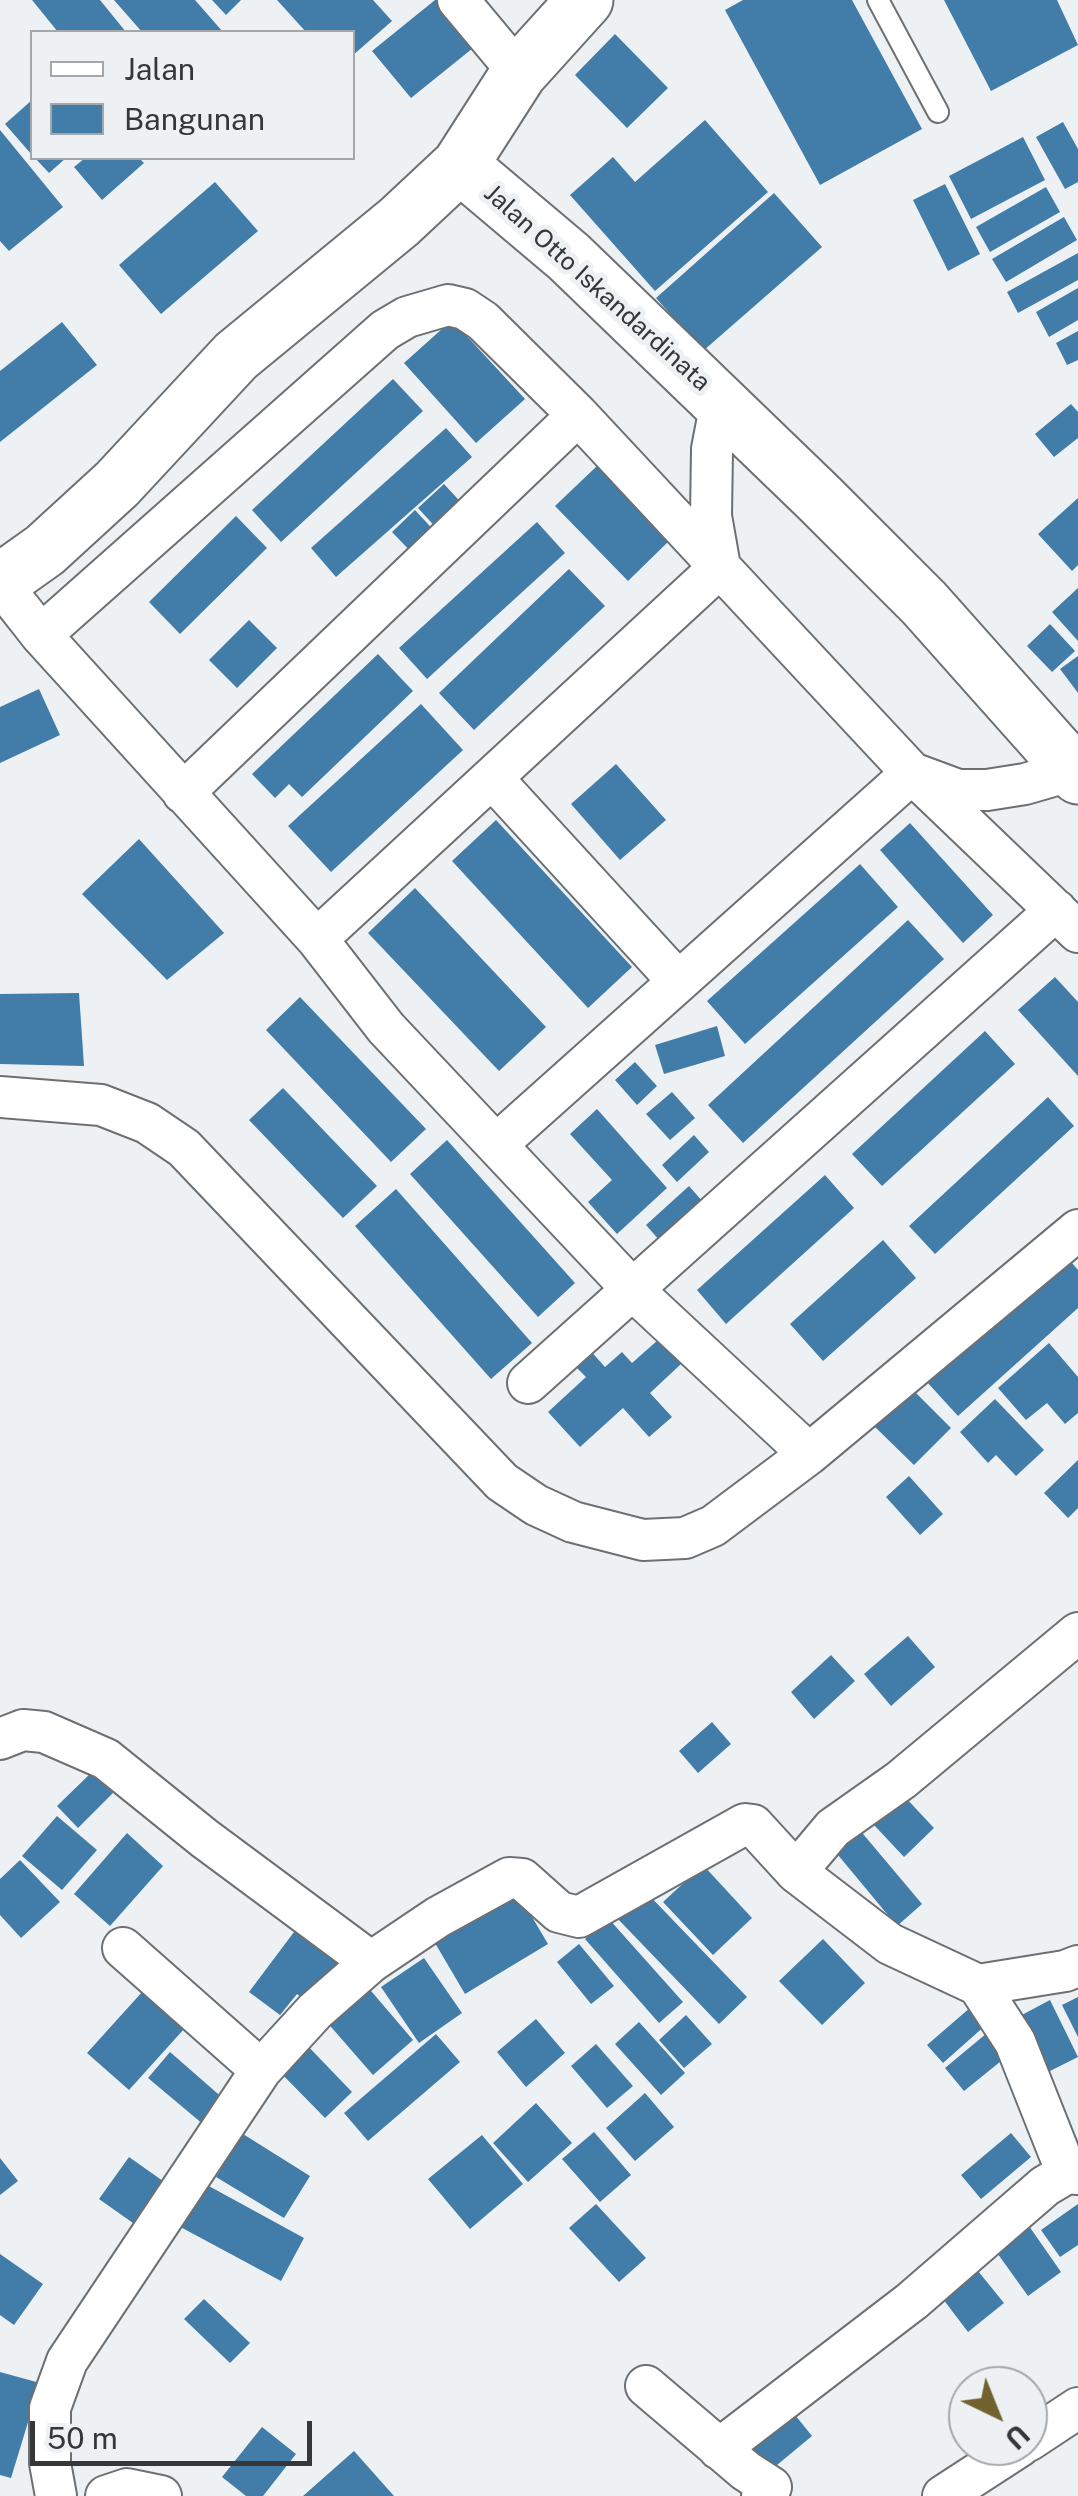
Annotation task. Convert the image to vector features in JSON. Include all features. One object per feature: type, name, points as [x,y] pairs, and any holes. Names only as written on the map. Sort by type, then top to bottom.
[{"type":"main road","points":[[460,165],[518,73],[585,0]]},
{"type":"main road","name":"Jalan Otto Iskandardinata","points":[[0,583],[45,550],[117,484],[236,356],[370,247],[460,165],[569,257],[721,402],[924,603],[1076,771]]},
{"type":"street","points":[[458,0],[518,73]]},
{"type":"street","points":[[41,634],[385,330],[407,317],[448,305],[483,321],[578,415],[912,773],[1067,921],[528,1384]]},
{"type":"street","points":[[720,567],[712,499],[712,449],[721,402]]},
{"type":"street","points":[[183,793],[578,415]]},
{"type":"street","points":[[317,939],[720,567]]},
{"type":"street","points":[[0,583],[41,634],[317,939],[386,1028],[634,1290],[809,1454]]},
{"type":"street","points":[[912,773],[958,790],[987,790],[1076,771]]},
{"type":"street","points":[[498,1144],[912,773]]},
{"type":"street","points":[[492,778],[677,980]]},
{"type":"street","points":[[0,1098],[101,1105],[148,1123],[184,1148],[502,1482],[536,1505],[572,1522],[643,1540],[685,1538],[713,1526],[809,1454],[1078,1230]]},
{"type":"street","points":[[796,1872],[832,1828],[901,1780],[1078,1632]]},
{"type":"street","points":[[0,1739],[23,1730],[44,1732],[106,1759],[204,1838],[371,1962]]},
{"type":"street","points":[[56,2496],[50,2463],[50,2408],[68,2361],[261,2070],[315,2012],[371,1962],[438,1917],[509,1878],[522,1879],[559,1912],[579,1917],[744,1824],[753,1825],[796,1872],[890,1944],[978,1985],[1015,2042],[1072,2174],[1045,2186],[912,2301],[719,2448]]},
{"type":"street","points":[[123,1948],[261,2070]]},
{"type":"street","points":[[978,1985],[1064,1972],[1078,1966]]},
{"type":"street","points":[[646,2386],[774,2493]]},
{"type":"street","points":[[1048,2428],[1078,2408]]},
{"type":"street","points":[[943,2496],[989,2466]]},
{"type":"street","points":[[106,2496],[127,2489],[161,2496]]},
{"type":"lane","points":[[878,0],[938,112]]},
{"type":"building","points":[[32,0],[100,0],[124,30],[56,30]]},
{"type":"building","points":[[114,0],[195,0],[221,30],[140,30]]},
{"type":"building","points":[[212,0],[241,0],[226,15]]},
{"type":"building","points":[[277,0],[373,0],[392,21],[355,53],[355,30],[304,30]]},
{"type":"building","points":[[435,0],[442,0],[478,44],[411,98],[372,51]]},
{"type":"building","points":[[743,0],[852,0],[922,129],[820,185],[725,10]]},
{"type":"building","points":[[944,0],[1057,0],[1078,45],[991,91]]},
{"type":"building","points":[[615,34],[668,88],[627,128],[575,75]]},
{"type":"building","points":[[30,102],[30,153],[5,124]]},
{"type":"building","points":[[705,120],[768,192],[655,291],[570,195],[613,157],[635,182]]},
{"type":"building","points":[[1063,122],[1078,149],[1078,182],[1065,189],[1036,137]]},
{"type":"building","points":[[0,130],[63,207],[9,251],[0,241]]},
{"type":"building","points":[[1023,137],[1045,180],[971,219],[949,176]]},
{"type":"building","points":[[37,160],[64,160],[49,173]]},
{"type":"building","points":[[83,160],[144,163],[102,200],[74,167]]},
{"type":"building","points":[[215,182],[258,231],[161,314],[119,265]]},
{"type":"building","points":[[945,184],[980,254],[948,271],[913,200]]},
{"type":"building","points":[[1046,187],[1060,212],[990,252],[976,227]]},
{"type":"building","points":[[774,193],[822,247],[703,351],[656,298]]},
{"type":"building","points":[[1064,217],[1077,240],[1006,282],[992,259]]},
{"type":"building","points":[[1078,253],[1078,280],[1018,313],[1007,292]]},
{"type":"building","points":[[1078,288],[1078,320],[1049,337],[1036,312]]},
{"type":"building","points":[[452,320],[525,399],[476,443],[404,363]]},
{"type":"building","points":[[62,322],[97,365],[0,442],[0,371]]},
{"type":"building","points":[[1078,331],[1078,360],[1067,365],[1056,343]]},
{"type":"building","points":[[393,379],[423,411],[281,542],[252,510]]},
{"type":"building","points":[[1071,404],[1078,412],[1078,438],[1054,457],[1035,434]]},
{"type":"building","points":[[446,428],[472,457],[336,577],[311,548]]},
{"type":"building","points":[[598,465],[670,540],[628,581],[555,506]]},
{"type":"building","points":[[444,484],[467,509],[441,533],[418,508]]},
{"type":"building","points":[[1078,498],[1078,565],[1072,571],[1038,534]]},
{"type":"building","points":[[415,510],[439,536],[416,557],[392,532]]},
{"type":"building","points":[[236,516],[267,548],[180,634],[149,602]]},
{"type":"building","points":[[537,522],[565,553],[427,679],[399,648]]},
{"type":"building","points":[[569,569],[605,606],[474,730],[439,693]]},
{"type":"building","points":[[1078,588],[1078,641],[1052,612]]},
{"type":"building","points":[[249,620],[277,648],[237,688],[209,660]]},
{"type":"building","points":[[1050,624],[1075,651],[1052,672],[1027,646]]},
{"type":"building","points":[[378,654],[413,691],[302,797],[289,784],[275,798],[252,774]]},
{"type":"building","points":[[1078,656],[1078,693],[1060,669]]},
{"type":"building","points":[[39,689],[60,735],[0,763],[0,707]]},
{"type":"building","points":[[421,704],[463,750],[331,872],[288,826]]},
{"type":"building","points":[[616,764],[666,820],[620,860],[571,804]]},
{"type":"building","points":[[496,820],[632,967],[588,1008],[452,861]]},
{"type":"building","points":[[910,823],[993,915],[963,943],[880,850]]},
{"type":"building","points":[[139,839],[224,933],[167,980],[82,894]]},
{"type":"building","points":[[860,864],[898,907],[745,1044],[707,1001]]},
{"type":"building","points":[[415,888],[546,1027],[499,1071],[368,933]]},
{"type":"building","points":[[908,920],[944,959],[743,1143],[708,1105]]},
{"type":"building","points":[[1055,977],[1078,1002],[1078,1076],[1018,1010]]},
{"type":"building","points":[[79,993],[84,1066],[0,1064],[0,994]]},
{"type":"building","points":[[300,997],[426,1129],[391,1162],[266,1030]]},
{"type":"building","points":[[717,1026],[725,1056],[664,1074],[655,1045]]},
{"type":"building","points":[[985,1031],[1015,1064],[882,1186],[852,1154]]},
{"type":"building","points":[[635,1062],[657,1086],[637,1105],[615,1080]]},
{"type":"building","points":[[283,1088],[377,1186],[343,1218],[249,1120]]},
{"type":"building","points":[[672,1092],[695,1118],[670,1140],[646,1114]]},
{"type":"building","points":[[1048,1097],[1074,1126],[935,1254],[909,1226]]},
{"type":"building","points":[[597,1109],[667,1188],[617,1234],[588,1202],[612,1180],[570,1134]]},
{"type":"building","points":[[694,1135],[709,1152],[677,1182],[662,1165]]},
{"type":"building","points":[[447,1140],[575,1283],[538,1317],[410,1174]]},
{"type":"building","points":[[825,1175],[854,1208],[726,1324],[697,1290]]},
{"type":"building","points":[[689,1186],[703,1202],[660,1241],[646,1225]]},
{"type":"building","points":[[396,1189],[532,1343],[491,1379],[355,1226]]},
{"type":"building","points":[[883,1240],[916,1278],[823,1361],[790,1324]]},
{"type":"building","points":[[1066,1256],[1078,1270],[1078,1308],[958,1416],[927,1382]]},
{"type":"building","points":[[658,1340],[681,1364],[650,1393],[672,1417],[649,1437],[623,1408],[580,1447],[548,1412],[586,1377],[572,1363],[588,1348],[605,1367],[622,1352],[632,1363]]},
{"type":"building","points":[[1049,1343],[1078,1377],[1078,1413],[1065,1424],[1047,1403],[1026,1420],[998,1388]]},
{"type":"building","points":[[912,1389],[951,1428],[914,1465],[875,1427]]},
{"type":"building","points":[[995,1399],[1044,1450],[1016,1476],[996,1455],[988,1463],[960,1432]]},
{"type":"building","points":[[1078,1460],[1078,1508],[1068,1518],[1044,1493]]},
{"type":"building","points":[[909,1476],[943,1514],[920,1535],[886,1497]]},
{"type":"building","points":[[908,1636],[935,1667],[891,1706],[864,1674]]},
{"type":"building","points":[[831,1655],[855,1681],[814,1719],[791,1692]]},
{"type":"building","points":[[712,1722],[731,1744],[698,1773],[679,1751]]},
{"type":"building","points":[[93,1771],[113,1793],[78,1828],[57,1806]]},
{"type":"building","points":[[904,1796],[934,1828],[904,1857],[874,1825]]},
{"type":"building","points":[[57,1816],[97,1850],[62,1890],[22,1856]]},
{"type":"building","points":[[853,1822],[922,1904],[897,1926],[828,1843]]},
{"type":"building","points":[[127,1833],[163,1866],[110,1926],[74,1894]]},
{"type":"building","points":[[20,1860],[60,1902],[21,1938],[0,1915],[0,1879]]},
{"type":"building","points":[[703,1865],[752,1918],[713,1955],[663,1902]]},
{"type":"building","points":[[644,1890],[747,1997],[719,2024],[616,1917]]},
{"type":"building","points":[[518,1893],[548,1944],[465,1994],[435,1943]]},
{"type":"building","points":[[608,1918],[683,2002],[659,2023],[585,1939]]},
{"type":"building","points":[[300,1924],[345,1958],[310,2004],[297,1994],[280,2015],[249,1992]]},
{"type":"building","points":[[823,1939],[865,1983],[822,2025],[779,1981]]},
{"type":"building","points":[[579,1944],[614,1986],[591,2004],[557,1962]]},
{"type":"building","points":[[424,1958],[462,2013],[419,2043],[381,1987]]},
{"type":"building","points":[[366,1985],[413,2040],[373,2075],[325,2020]]},
{"type":"building","points":[[143,1991],[184,2029],[129,2090],[87,2053]]},
{"type":"building","points":[[1078,1997],[1078,2037],[1062,2005]]},
{"type":"building","points":[[1050,2000],[1078,2057],[1048,2072],[1020,2016]]},
{"type":"building","points":[[971,2007],[987,2024],[943,2063],[927,2045]]},
{"type":"building","points":[[686,2015],[712,2044],[684,2068],[659,2040]]},
{"type":"building","points":[[536,2019],[565,2053],[526,2087],[497,2052]]},
{"type":"building","points":[[639,2022],[685,2073],[661,2095],[615,2044]]},
{"type":"building","points":[[987,2033],[1006,2057],[964,2091],[945,2068]]},
{"type":"building","points":[[436,2034],[460,2062],[368,2141],[344,2113]]},
{"type":"building","points":[[303,2041],[352,2092],[325,2118],[276,2068]]},
{"type":"building","points":[[596,2044],[633,2086],[607,2108],[571,2066]]},
{"type":"building","points":[[170,2052],[225,2100],[204,2125],[148,2078]]},
{"type":"building","points":[[645,2093],[674,2127],[635,2161],[606,2128]]},
{"type":"building","points":[[536,2103],[572,2143],[528,2182],[493,2143]]},
{"type":"building","points":[[594,2132],[631,2175],[600,2202],[562,2159]]},
{"type":"building","points":[[1011,2133],[1031,2157],[981,2199],[961,2175]]},
{"type":"building","points":[[243,2134],[310,2176],[284,2218],[216,2177]]},
{"type":"building","points":[[482,2135],[523,2184],[470,2229],[428,2179]]},
{"type":"building","points":[[129,2157],[170,2186],[140,2228],[99,2199]]},
{"type":"building","points":[[0,2158],[18,2181],[0,2195]]},
{"type":"building","points":[[196,2179],[304,2238],[281,2281],[173,2223]]},
{"type":"building","points":[[596,2204],[646,2258],[619,2282],[569,2228]]},
{"type":"building","points":[[1078,2204],[1078,2245],[1060,2257],[1041,2230]]},
{"type":"building","points":[[1029,2226],[1061,2272],[1028,2296],[995,2250]]},
{"type":"building","points":[[0,2254],[43,2284],[14,2325],[0,2315]]},
{"type":"building","points":[[978,2271],[1004,2303],[968,2332],[943,2299]]},
{"type":"building","points":[[204,2299],[250,2343],[230,2363],[184,2319]]},
{"type":"building","points":[[0,2372],[40,2383],[11,2478],[0,2475]]},
{"type":"building","points":[[787,2405],[812,2436],[771,2470],[745,2439]]},
{"type":"building","points":[[262,2427],[296,2454],[263,2496],[246,2496],[222,2477]]},
{"type":"building","points":[[354,2451],[394,2496],[303,2496]]}]
